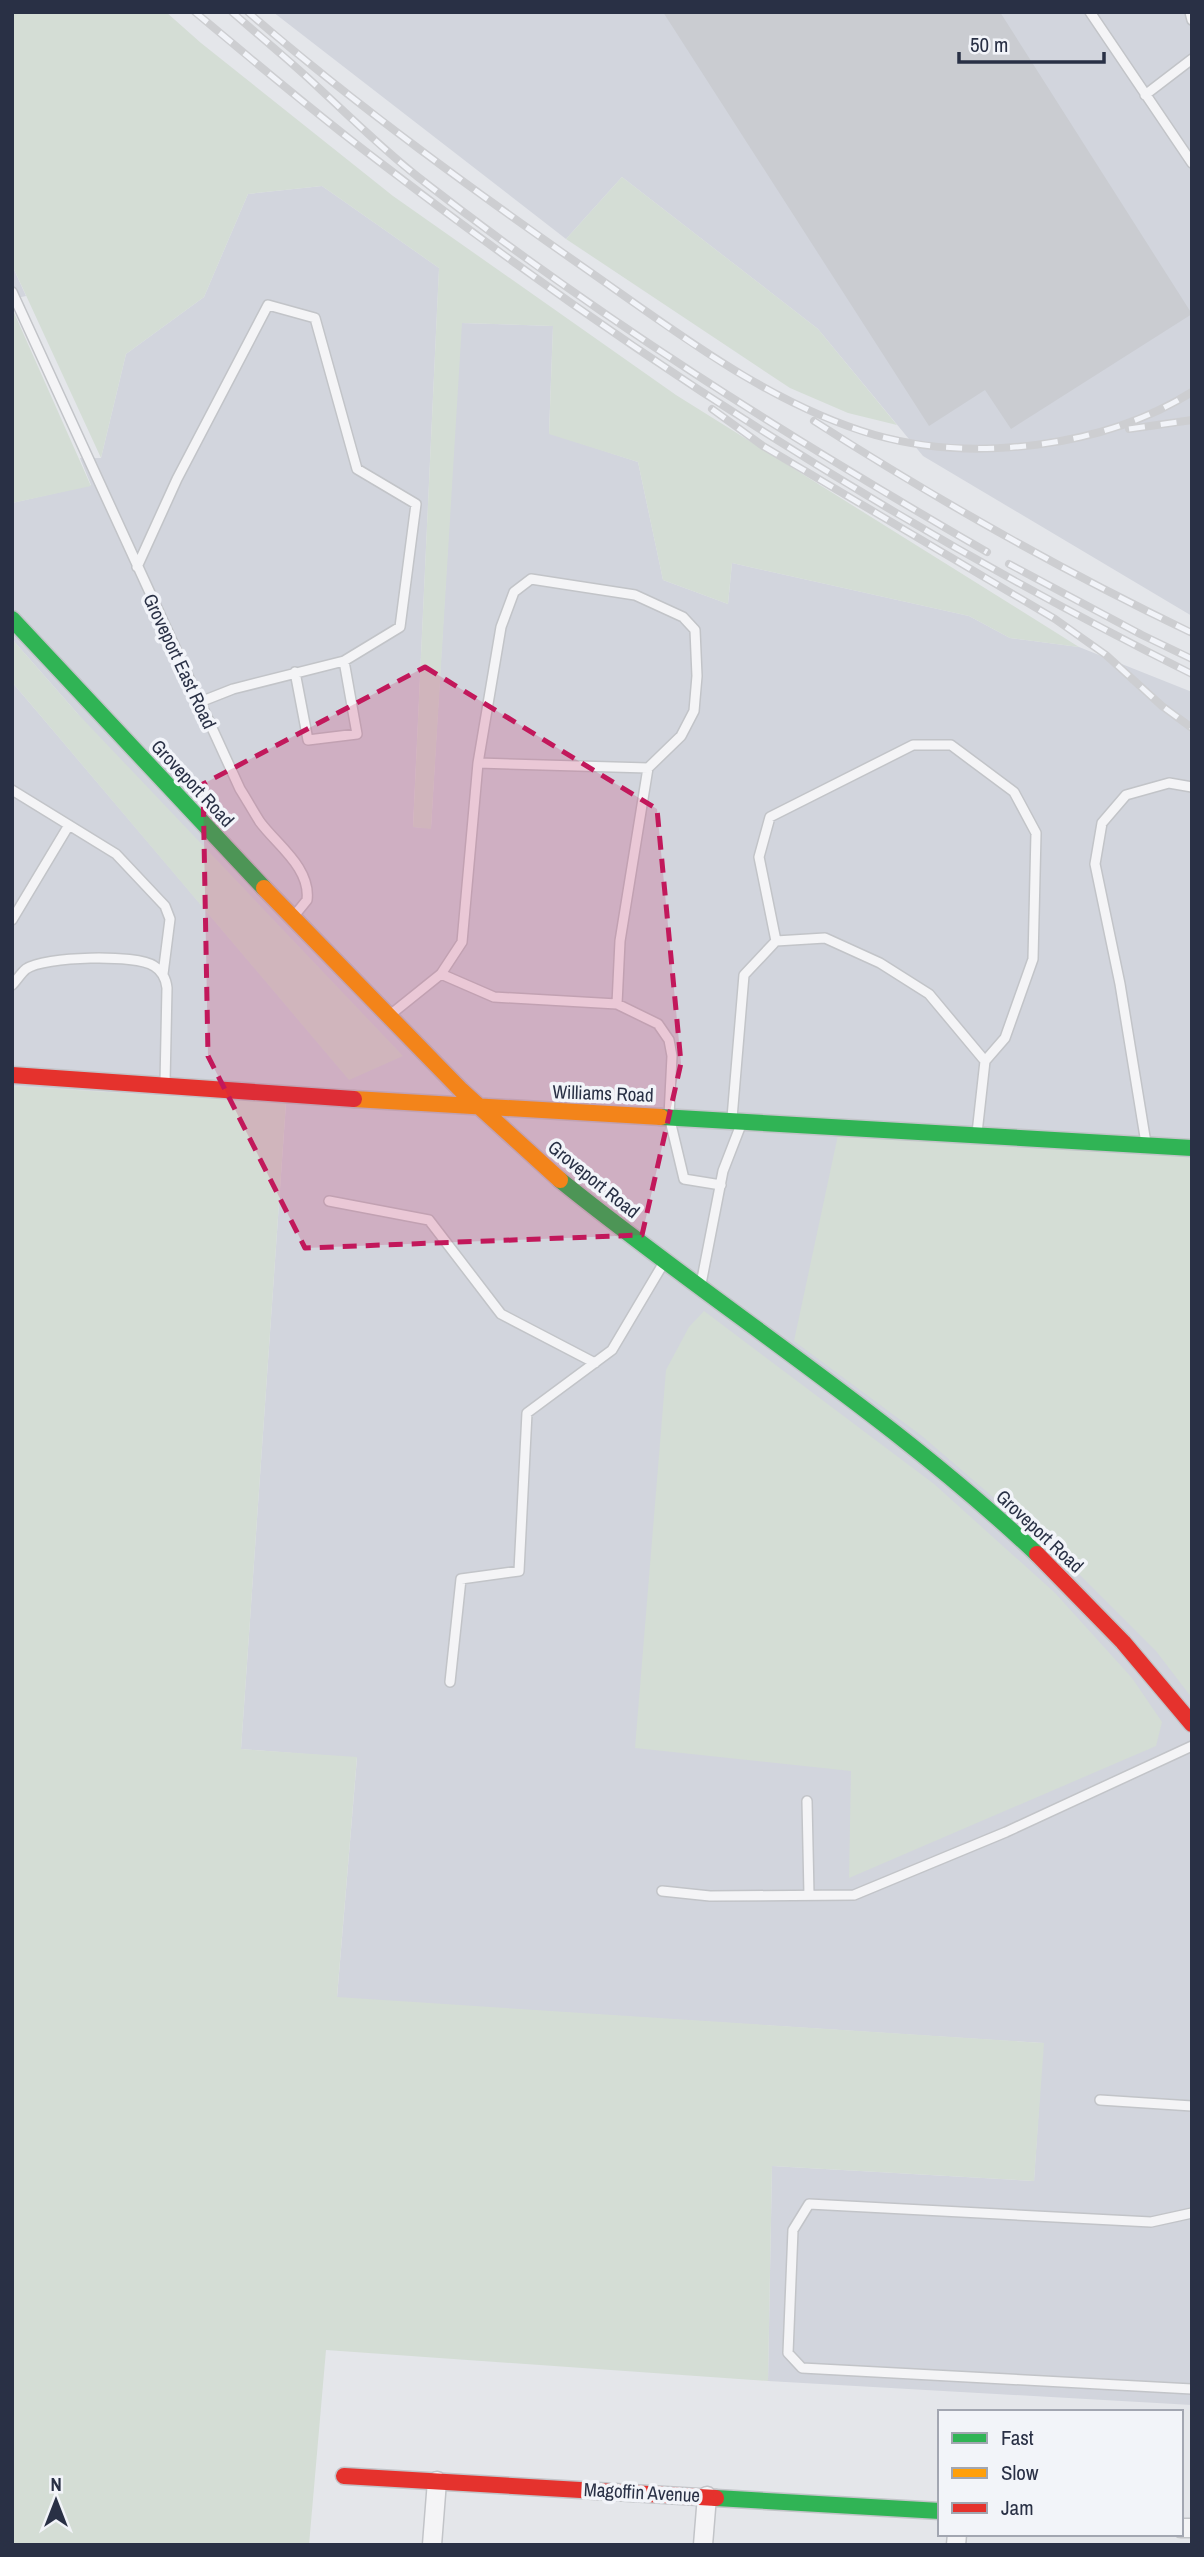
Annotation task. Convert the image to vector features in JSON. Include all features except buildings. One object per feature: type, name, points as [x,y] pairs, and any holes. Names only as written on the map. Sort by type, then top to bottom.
[{"type":"main road","name":"Groveport Road","points":[[12,619],[292,917],[479,1108],[558,1178],[663,1262],[863,1410],[997,1517],[1103,1622],[1156,1679],[1192,1724]]},
{"type":"main road","name":"Williams Road","points":[[12,1075],[479,1108],[669,1116],[1192,1147]]},
{"type":"main road","name":"Magoffin Avenue","points":[[344,2476],[938,2511]]},
{"type":"street","points":[[432,2545],[437,2481]]},
{"type":"street","points":[[703,2545],[707,2496]]},
{"type":"lane","points":[[1090,12],[1192,163]]},
{"type":"lane","points":[[1190,12],[1192,20]]},
{"type":"lane","points":[[1145,95],[1192,59]]},
{"type":"lane","name":"Groveport East Road","points":[[12,292],[240,789],[260,822],[295,862],[306,880],[307,900],[292,917]]},
{"type":"lane","points":[[137,568],[177,479],[268,305],[315,318],[356,469],[416,504],[400,627],[344,661],[233,689],[200,702]]},
{"type":"lane","points":[[388,1016],[441,974],[462,942],[478,763],[501,627],[514,592],[531,579],[635,594],[683,617],[695,630],[697,677],[694,711],[681,736],[649,768],[620,941],[617,1004]]},
{"type":"lane","points":[[295,672],[308,740],[357,734],[344,661]]},
{"type":"lane","points":[[776,941],[759,857],[770,817],[913,745],[951,746],[1014,792],[1036,833],[1033,959],[1005,1038],[985,1061],[977,1135]]},
{"type":"lane","points":[[478,763],[649,768]]},
{"type":"lane","points":[[1146,1145],[1120,984],[1096,864],[1102,823],[1126,795],[1168,783],[1192,787]]},
{"type":"lane","points":[[12,790],[116,854],[165,906],[170,919],[163,974],[167,988],[165,1085]]},
{"type":"lane","points":[[12,920],[69,825]]},
{"type":"lane","points":[[700,1290],[723,1171],[737,1120],[744,975],[776,941],[825,938],[880,963],[929,993],[985,1061]]},
{"type":"lane","points":[[12,985],[26,969],[41,962],[73,958],[140,961],[152,964],[163,974]]},
{"type":"lane","points":[[441,974],[494,997],[617,1004],[658,1024],[669,1040],[672,1056],[669,1116],[684,1179],[720,1185]]},
{"type":"lane","points":[[329,1201],[429,1220],[501,1314],[595,1363]]},
{"type":"lane","points":[[450,1682],[461,1579],[519,1571],[527,1412],[612,1350],[663,1262]]},
{"type":"lane","points":[[662,1891],[710,1896],[855,1895],[1006,1832],[1192,1746]]},
{"type":"lane","points":[[807,1801],[809,1895]]},
{"type":"lane","points":[[1100,2101],[1192,2106]]},
{"type":"lane","points":[[1192,2213],[1151,2222],[810,2204],[793,2230],[788,2353],[802,2368],[1192,2389]]},
{"type":"highlighted area","points":[[425,667],[657,809],[681,1063],[642,1235],[305,1248],[208,1056],[203,784]]},
{"type":"shaded area","points":[[12,12],[166,12],[393,196],[676,395],[1079,647],[1010,638],[969,616],[732,563],[728,604],[663,580],[638,462],[549,434],[553,326],[462,323],[431,829],[413,827],[439,268],[322,186],[248,194],[204,297],[126,354],[101,458],[12,265]]},
{"type":"shaded area","points":[[273,12],[1192,12],[1192,616],[923,456],[818,329],[622,177],[566,239]]},
{"type":"shaded area","points":[[622,177],[818,329],[897,425],[848,413],[790,388],[566,239]]},
{"type":"shaded area","points":[[322,186],[439,268],[413,827],[431,828],[461,323],[553,326],[549,433],[638,462],[663,580],[728,604],[732,563],[969,616],[1010,638],[1079,647],[1192,692],[1192,2405],[768,2381],[772,2166],[1034,2181],[1043,2043],[337,1998],[357,1758],[241,1749],[286,1103],[12,1086],[12,682],[349,1079],[77,713],[12,639],[12,503],[91,485],[80,458],[101,458],[126,354],[204,297],[248,194]]},
{"type":"shaded area","points":[[12,265],[26,296],[12,299]]},
{"type":"shaded area","points":[[12,308],[91,486],[12,503]]},
{"type":"shaded area","points":[[12,639],[77,713],[403,1056],[349,1080],[12,682]]},
{"type":"shaded area","points":[[12,1086],[286,1103],[241,1749],[357,1757],[337,1997],[1044,2043],[1034,2181],[772,2166],[768,2381],[326,2350],[309,2545],[12,2545]]},
{"type":"shaded area","points":[[838,1135],[1192,1157],[1192,1698],[1156,1651],[1058,1553],[922,1436],[794,1341]]},
{"type":"shaded area","points":[[704,1311],[934,1484],[1055,1593],[1132,1678],[1162,1722],[1156,1746],[849,1878],[851,1771],[635,1748],[666,1370],[689,1327]]},
{"type":"railway","points":[[195,12],[377,160],[571,303],[671,371],[772,437],[979,561],[1192,674]]},
{"type":"railway","points":[[232,12],[404,165],[555,279],[768,421],[987,552]]},
{"type":"railway","points":[[248,12],[332,82],[419,148],[695,345],[764,388],[837,422],[875,435],[954,448],[1038,445],[1119,426],[1157,411],[1192,392]]},
{"type":"railway","points":[[712,409],[763,446],[1055,619],[1106,655],[1162,706],[1192,728]]},
{"type":"railway","points":[[1129,429],[1192,420]]},
{"type":"railway","points":[[814,421],[1000,533],[1095,585],[1192,633]]},
{"type":"railway","points":[[1009,564],[1192,659]]},
{"type":"traffic: fast","points":[[12,619],[264,888]]},
{"type":"traffic: fast","points":[[661,1117],[1192,1148]]},
{"type":"traffic: fast","points":[[560,1180],[923,1455],[1037,1554]]},
{"type":"traffic: fast","points":[[716,2498],[938,2511]]},
{"type":"traffic: slow","points":[[264,888],[461,1090],[560,1180]]},
{"type":"traffic: slow","points":[[354,1099],[661,1117]]},
{"type":"traffic: jam","points":[[12,1075],[354,1099]]},
{"type":"traffic: jam","points":[[1037,1554],[1123,1642],[1192,1724]]},
{"type":"traffic: jam","points":[[344,2476],[716,2498]]}]
